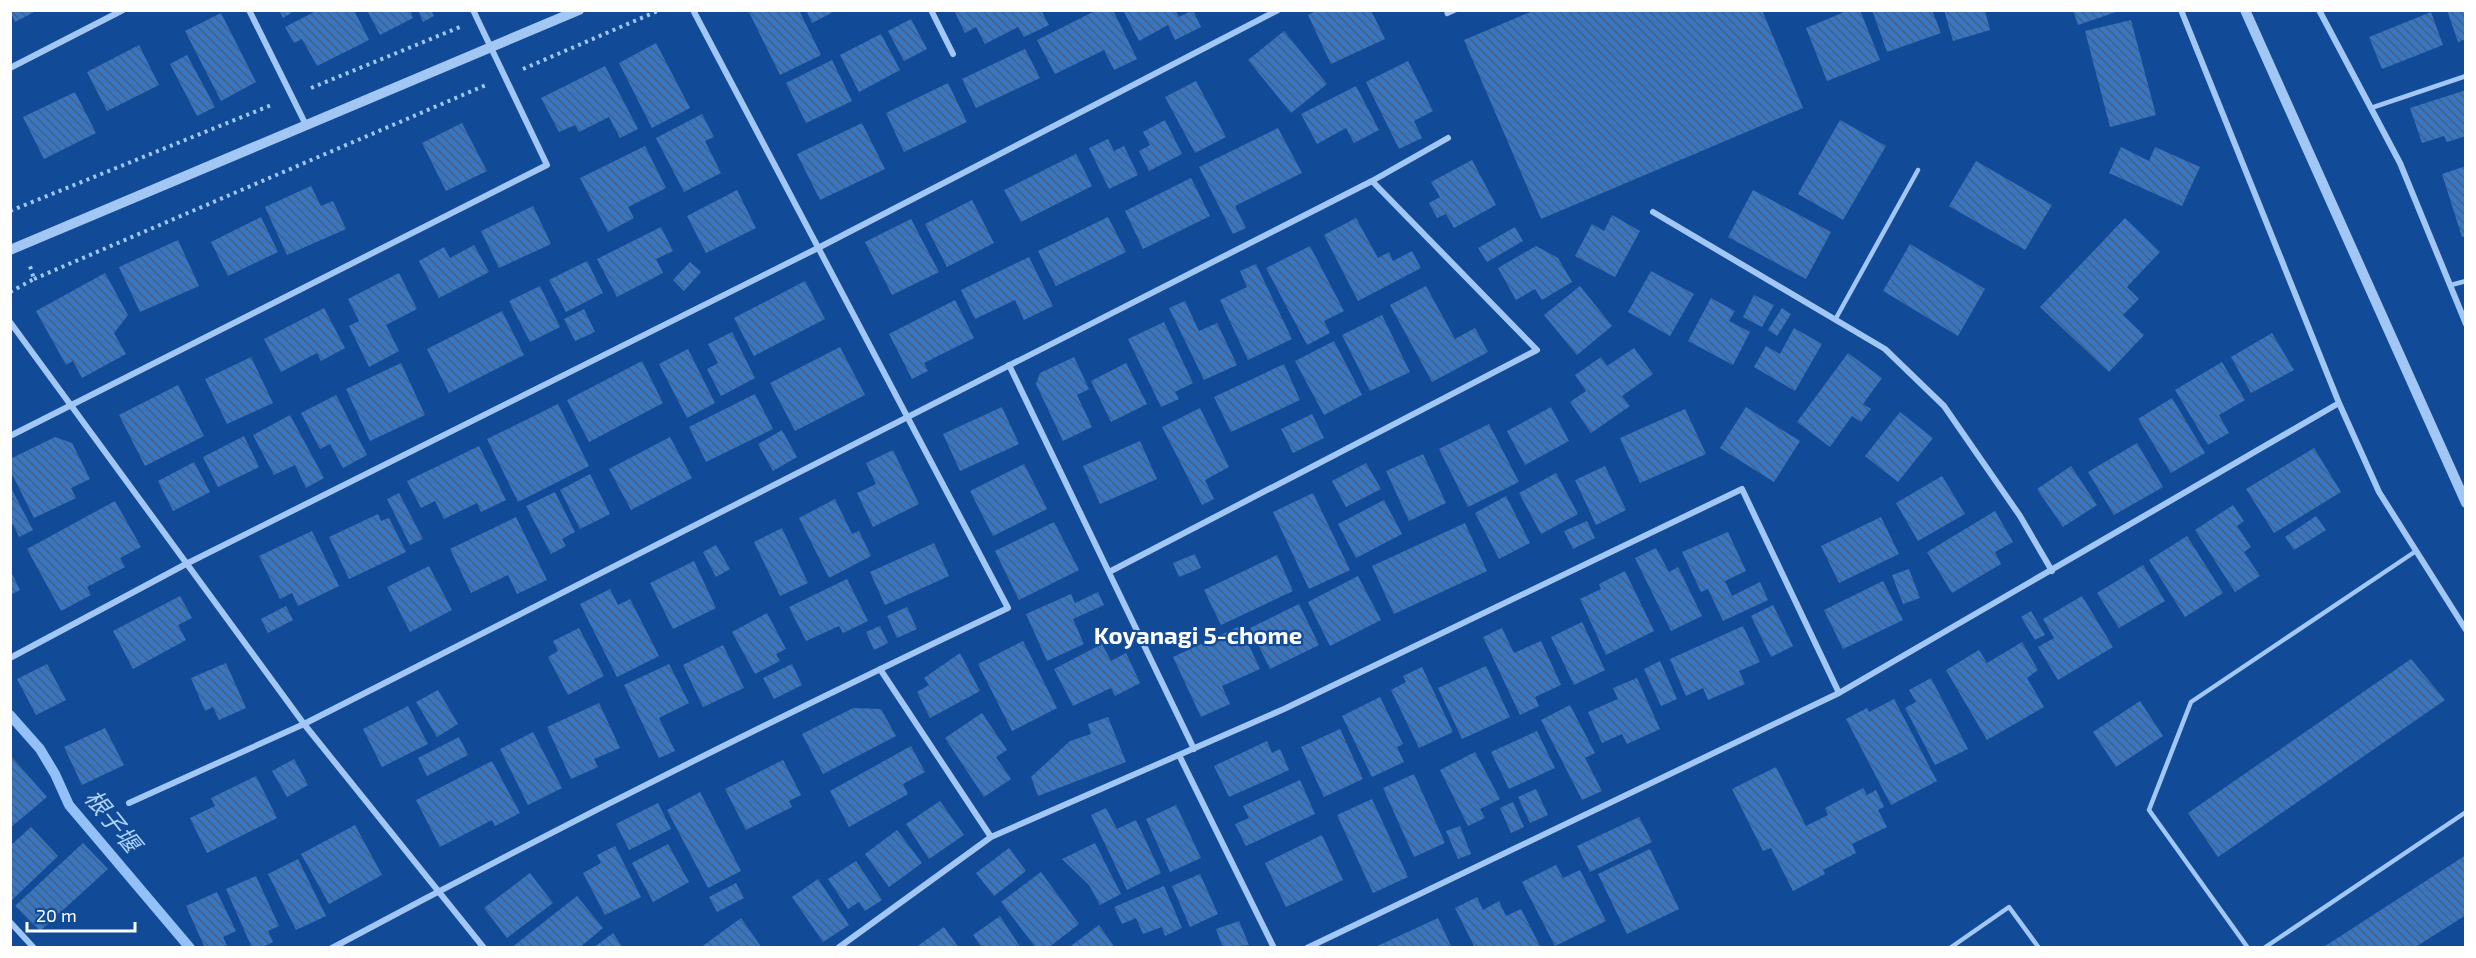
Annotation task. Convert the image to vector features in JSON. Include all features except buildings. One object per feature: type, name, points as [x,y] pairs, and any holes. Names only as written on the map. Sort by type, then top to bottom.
[{"type":"street","points":[[10,68],[123,10]]},
{"type":"street","points":[[249,10],[306,125]]},
{"type":"street","points":[[10,436],[547,165],[473,10]]},
{"type":"street","points":[[10,250],[579,10]]},
{"type":"street","points":[[332,948],[437,891],[880,669],[1008,608],[693,10]]},
{"type":"street","points":[[931,10],[953,54]]},
{"type":"street","points":[[10,658],[186,564],[818,248],[1278,10]]},
{"type":"street","points":[[2181,10],[2339,403],[2379,492],[2466,630]]},
{"type":"street","points":[[2245,10],[2466,503]]},
{"type":"street","points":[[2319,10],[2400,162],[2466,324]]},
{"type":"street","points":[[129,803],[304,724],[1372,181],[1448,138]]},
{"type":"street","points":[[1111,571],[1537,350],[1372,181]]},
{"type":"street","points":[[1653,212],[1885,349],[1944,406],[2020,516],[2052,571]]},
{"type":"street","points":[[10,322],[304,724],[484,948]]},
{"type":"street","points":[[1010,365],[1111,571],[1194,748]]},
{"type":"street","points":[[1307,948],[1839,693],[2339,403]]},
{"type":"street","points":[[838,948],[991,837],[1284,709],[1742,489],[1839,693]]},
{"type":"street","points":[[880,669],[991,837]]},
{"type":"street","points":[[1179,755],[1274,948]]},
{"type":"street","points":[[10,922],[34,948]]},
{"type":"lane","points":[[1446,10],[1447,14],[1456,10]]},
{"type":"lane","points":[[2371,108],[2466,76]]},
{"type":"lane","points":[[1836,320],[1918,170]]},
{"type":"lane","points":[[2451,285],[2466,281]]},
{"type":"lane","points":[[2248,948],[2149,810],[2191,702],[2416,551]]},
{"type":"lane","points":[[2264,948],[2466,812]]},
{"type":"lane","points":[[1950,948],[2009,907],[2039,948]]},
{"type":"path","points":[[34,279],[661,11]]},
{"type":"path","points":[[10,211],[478,20]]},
{"type":"waterway","name":"根子堰","points":[[10,715],[40,749],[55,774],[69,805],[190,948]]},
{"type":"district","name":"Koyanagi 5-chome","points":[[1198,636]]}]
